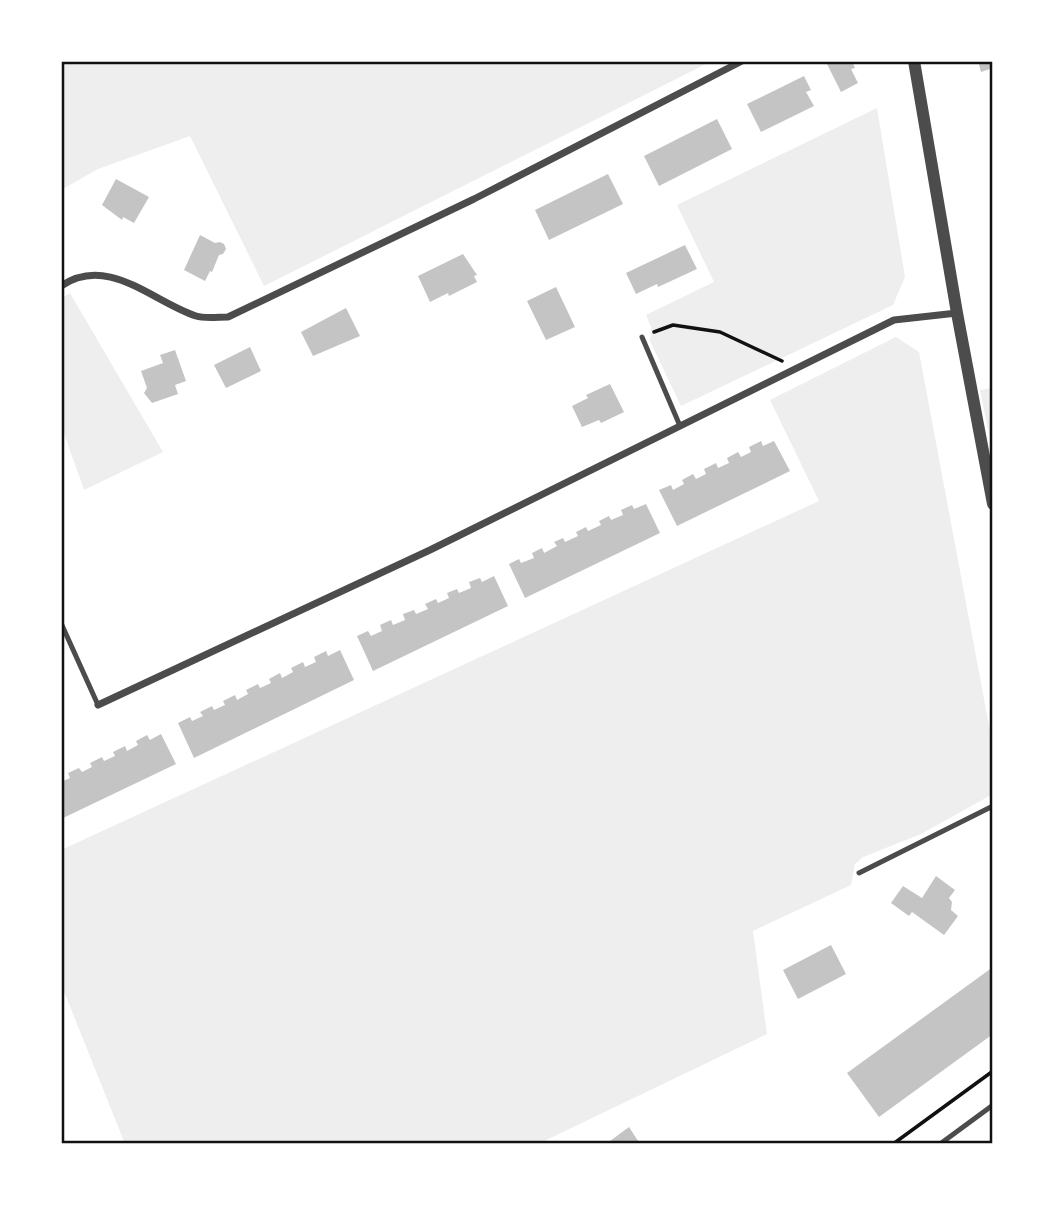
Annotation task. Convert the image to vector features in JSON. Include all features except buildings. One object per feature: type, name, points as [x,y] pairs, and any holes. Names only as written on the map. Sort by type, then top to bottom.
[{"type":"street","points":[[61,286],[73,278],[99,275],[127,281],[198,317],[228,317],[474,199],[742,61]]},
{"type":"street","points":[[914,61],[993,504]]},
{"type":"street","points":[[98,705],[430,550],[894,320],[957,313]]},
{"type":"lane","points":[[642,337],[680,426]]},
{"type":"lane","points":[[61,623],[98,705]]},
{"type":"lane","points":[[859,873],[993,806]]},
{"type":"lane","points":[[940,1144],[993,1105]]},
{"type":"path","points":[[642,337],[673,325],[720,332],[796,369]]},
{"type":"path","points":[[893,1144],[993,1071]]},
{"type":"shaded area","points":[[61,61],[712,61],[264,286],[190,136],[98,169],[61,190]]},
{"type":"shaded area","points":[[877,108],[905,277],[893,305],[681,406],[650,341],[651,327],[646,315],[714,282],[677,205]]},
{"type":"shaded area","points":[[70,293],[163,452],[84,490],[61,425],[61,299]]},
{"type":"shaded area","points":[[896,337],[919,352],[993,747],[993,794],[921,834],[863,857],[855,864],[851,885],[753,931],[767,1034],[538,1144],[125,1144],[61,984],[61,850],[819,501],[770,400]]},
{"type":"shaded area","points":[[993,388],[993,454],[980,390]]}]
